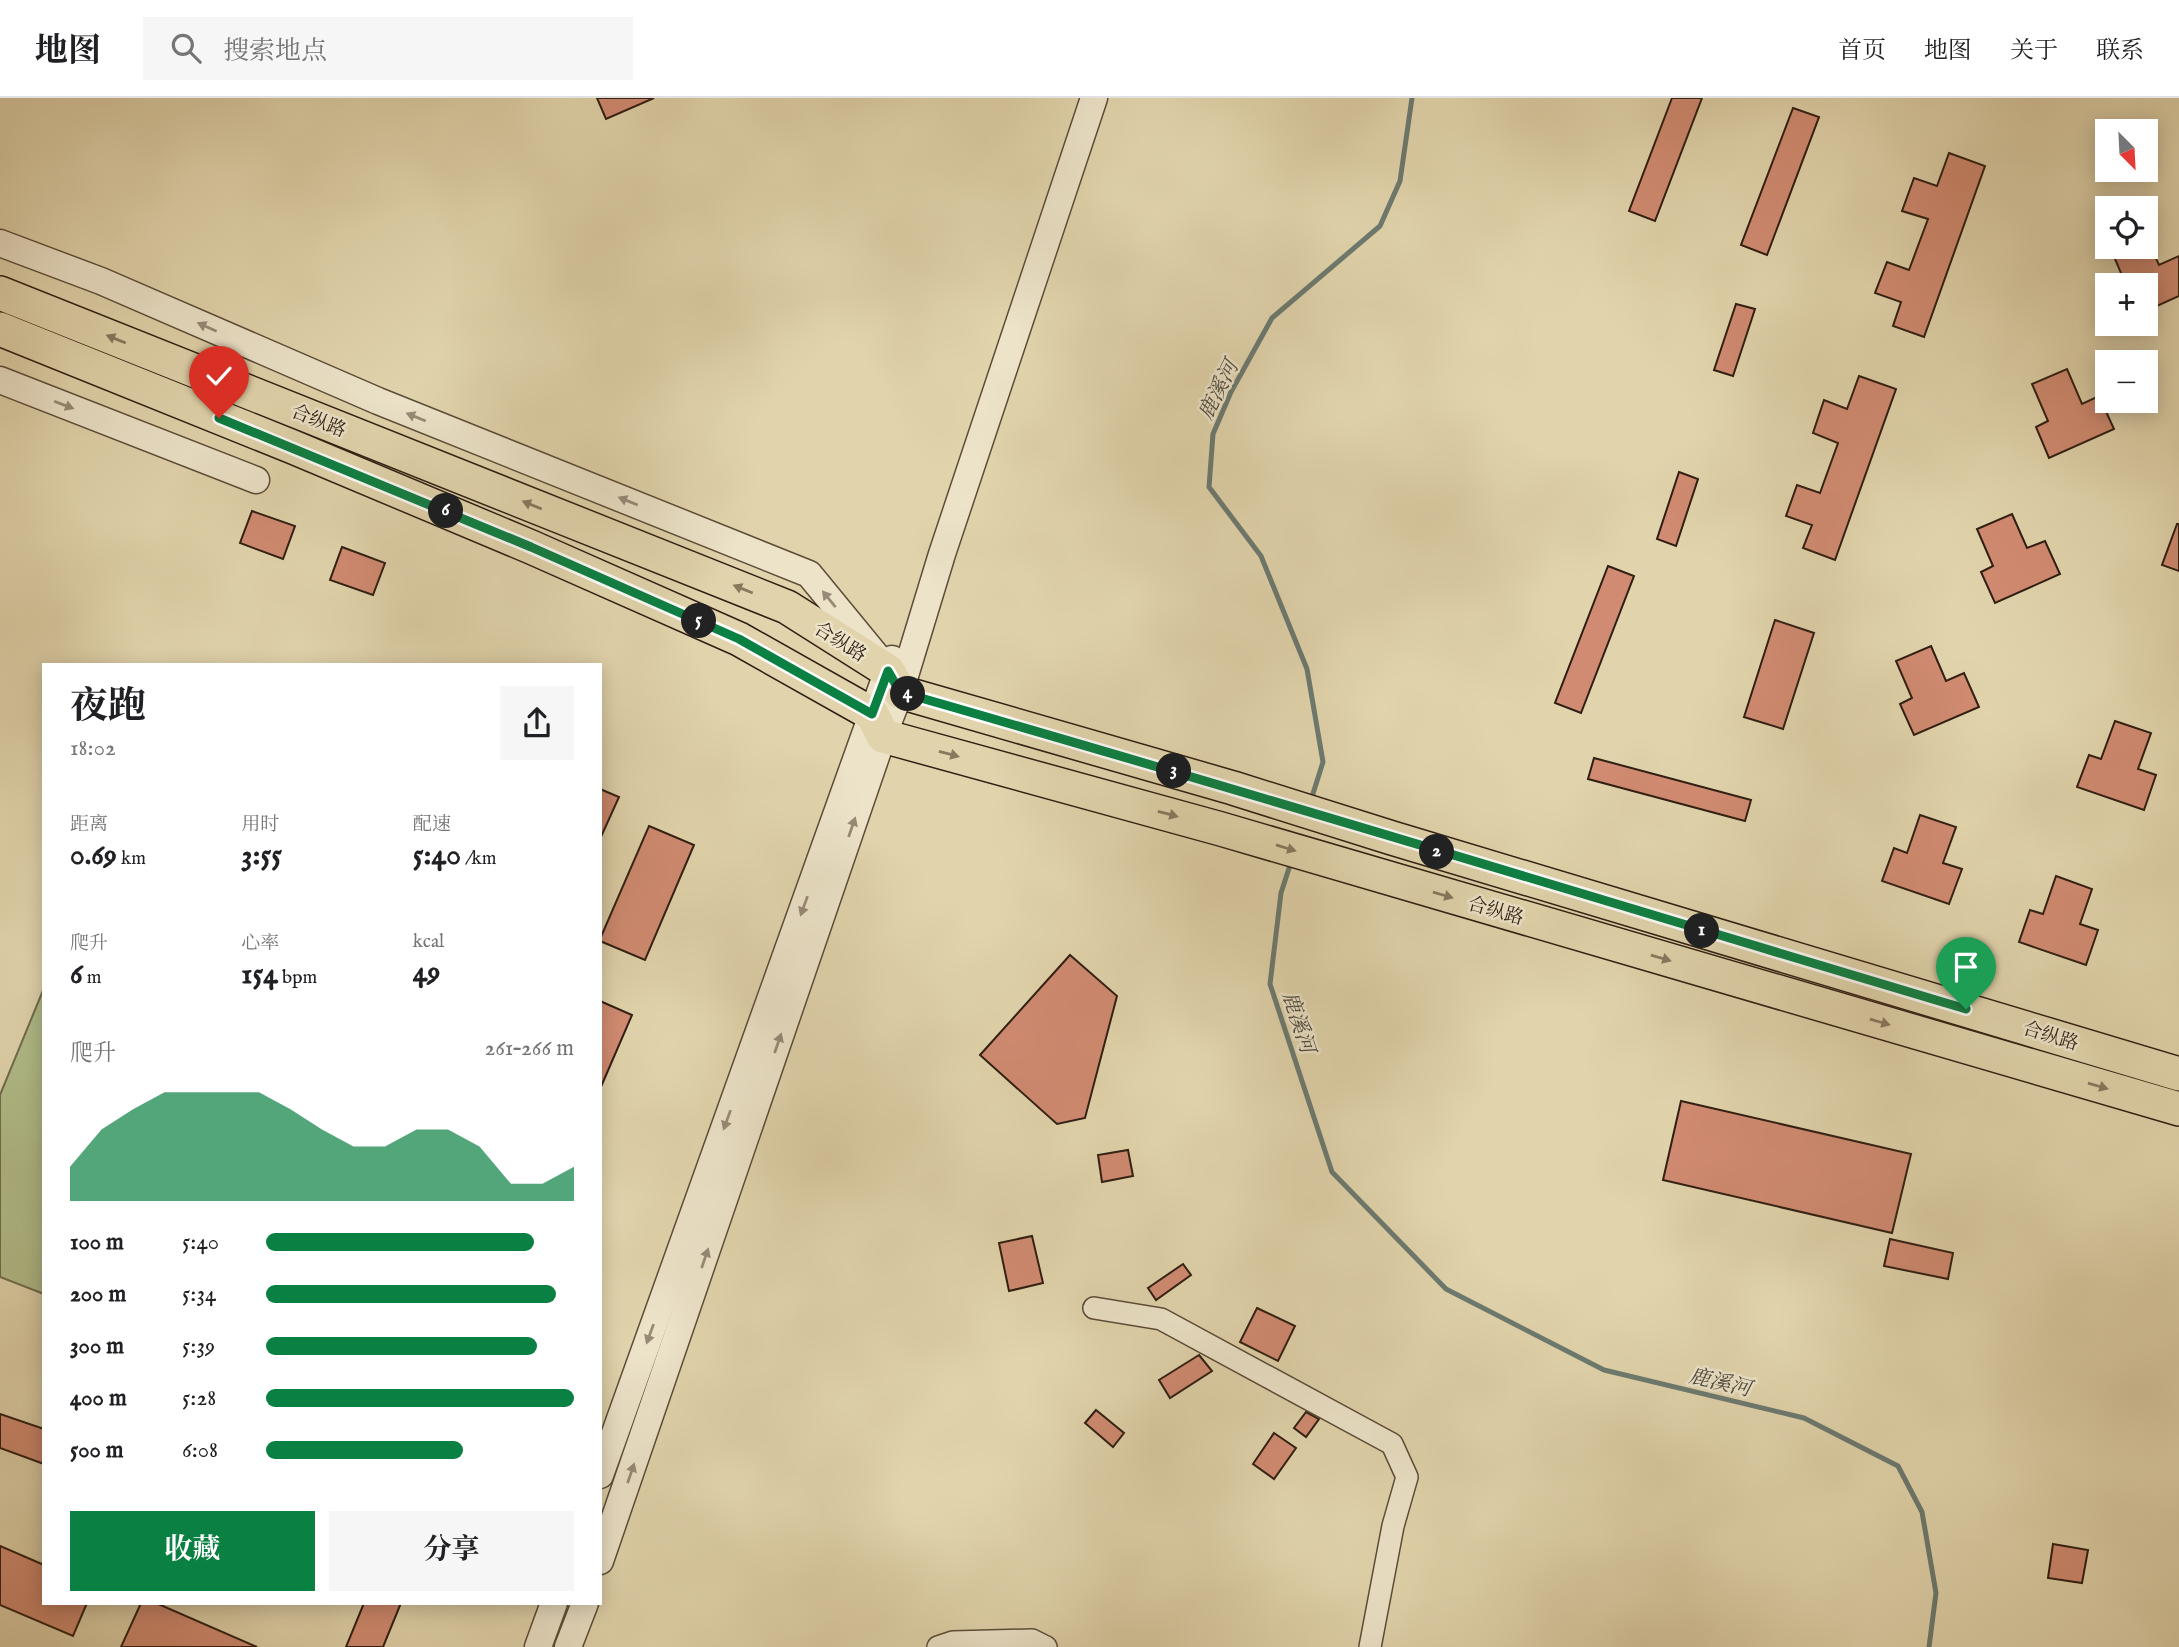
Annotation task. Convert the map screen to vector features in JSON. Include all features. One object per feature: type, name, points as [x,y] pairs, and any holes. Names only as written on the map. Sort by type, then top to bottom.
[{"type":"main road","name":"合纵路","points":[[0,293],[787,607],[894,681],[1392,838],[2179,1074]]},
{"type":"main road","name":"合纵路","points":[[0,329],[293,447],[531,547],[739,639],[877,725],[1221,829],[2179,1109]]},
{"type":"street","points":[[894,681],[1075,98]]},
{"type":"street","points":[[602,1470],[947,541],[1094,98]]},
{"type":"street","points":[[0,243],[101,281],[378,401],[809,574],[894,681]]},
{"type":"street","points":[[0,380],[256,480]]},
{"type":"street","points":[[602,1555],[877,725]]},
{"type":"street","points":[[1094,1307],[1161,1319],[1392,1444],[1407,1477],[1393,1527],[1370,1647]]},
{"type":"street","points":[[538,1647],[553,1605]]},
{"type":"street","points":[[568,1647],[583,1605]]},
{"type":"street","points":[[939,1647],[953,1642],[1032,1640],[1046,1647]]},
{"type":"green space","points":[[42,993],[42,1293],[0,1277],[0,1095]]},
{"type":"building","points":[[597,98],[654,98],[606,119]]},
{"type":"building","points":[[1672,98],[1702,98],[1655,221],[1629,211]]},
{"type":"building","points":[[1793,108],[1819,117],[1767,255],[1741,245]]},
{"type":"building","points":[[1949,153],[1985,166],[1924,337],[1893,326],[1901,302],[1875,293],[1887,262],[1909,270],[1928,219],[1902,211],[1914,178],[1937,186]]},
{"type":"building","points":[[2179,256],[2179,296],[2158,306],[2158,273],[2121,273],[2115,259],[2156,259],[2159,265]]},
{"type":"building","points":[[1736,304],[1755,309],[1733,376],[1714,370]]},
{"type":"building","points":[[2067,369],[2082,404],[2095,398],[2095,413],[2107,413],[2114,429],[2049,458],[2036,427],[2048,421],[2032,384]]},
{"type":"building","points":[[1859,376],[1896,389],[1835,560],[1803,548],[1812,525],[1786,516],[1797,485],[1820,493],[1838,443],[1813,433],[1824,400],[1847,409]]},
{"type":"building","points":[[1679,472],[1698,479],[1676,546],[1657,539]]},
{"type":"building","points":[[252,511],[295,526],[283,559],[240,543]]},
{"type":"building","points":[[2012,514],[2027,548],[2045,541],[2060,574],[1995,603],[1981,572],[1993,566],[1977,529]]},
{"type":"building","points":[[2179,524],[2179,571],[2162,565]]},
{"type":"building","points":[[342,547],[385,563],[373,595],[330,580]]},
{"type":"building","points":[[1608,566],[1634,576],[1581,713],[1555,703]]},
{"type":"building","points":[[1775,620],[1814,633],[1783,729],[1744,717]]},
{"type":"building","points":[[1931,646],[1946,681],[1964,673],[1979,707],[1914,735],[1900,704],[1912,698],[1896,661]]},
{"type":"building","points":[[2115,721],[2151,733],[2138,769],[2156,775],[2144,810],[2077,787],[2089,755],[2101,759]]},
{"type":"building","points":[[1594,758],[1751,800],[1745,821],[1588,779]]},
{"type":"building","points":[[602,790],[619,797],[602,835]]},
{"type":"building","points":[[1920,815],[1956,827],[1943,863],[1962,869],[1949,904],[1882,881],[1894,848],[1907,853]]},
{"type":"building","points":[[649,826],[694,845],[645,960],[602,942],[602,934]]},
{"type":"building","points":[[2056,876],[2092,889],[2080,924],[2098,930],[2086,965],[2019,942],[2030,910],[2043,914]]},
{"type":"building","points":[[1070,955],[1117,996],[1085,1118],[1057,1124],[980,1055]]},
{"type":"building","points":[[602,1002],[632,1015],[602,1084]]},
{"type":"building","points":[[1681,1101],[1911,1154],[1892,1233],[1663,1180]]},
{"type":"building","points":[[1128,1150],[1133,1176],[1102,1182],[1098,1155]]},
{"type":"building","points":[[1032,1236],[1043,1283],[1009,1291],[999,1243]]},
{"type":"building","points":[[1890,1239],[1953,1253],[1948,1279],[1884,1266]]},
{"type":"building","points":[[1183,1264],[1191,1275],[1156,1300],[1148,1288]]},
{"type":"building","points":[[1257,1308],[1295,1326],[1278,1361],[1240,1342]]},
{"type":"building","points":[[1199,1355],[1212,1371],[1170,1398],[1159,1380]]},
{"type":"building","points":[[1096,1410],[1124,1433],[1113,1447],[1085,1423]]},
{"type":"building","points":[[1306,1412],[1319,1419],[1306,1437],[1294,1428]]},
{"type":"building","points":[[0,1414],[42,1428],[42,1463],[0,1448]]},
{"type":"building","points":[[1274,1433],[1296,1448],[1274,1479],[1253,1464]]},
{"type":"building","points":[[2053,1544],[2088,1550],[2082,1583],[2048,1578]]},
{"type":"building","points":[[0,1546],[42,1564],[42,1605],[86,1605],[73,1636],[0,1605]]},
{"type":"building","points":[[140,1605],[161,1605],[257,1647],[121,1647]]},
{"type":"building","points":[[363,1605],[400,1605],[383,1647],[346,1647]]},
{"type":"waterway","name":"鹿溪河","points":[[1311,800],[1323,762],[1307,669],[1261,556],[1209,487],[1213,434],[1231,392],[1272,318],[1380,226],[1400,181],[1412,98]]},
{"type":"waterway","name":"鹿溪河","points":[[1291,862],[1281,893],[1270,984],[1332,1172],[1446,1289],[1604,1370],[1804,1418],[1898,1466],[1922,1512],[1936,1593],[1929,1647]]},
{"type":"route","points":[[219,418],[531,547],[739,639],[872,714],[888,671],[900,692],[1233,788],[1966,1009]]}]
